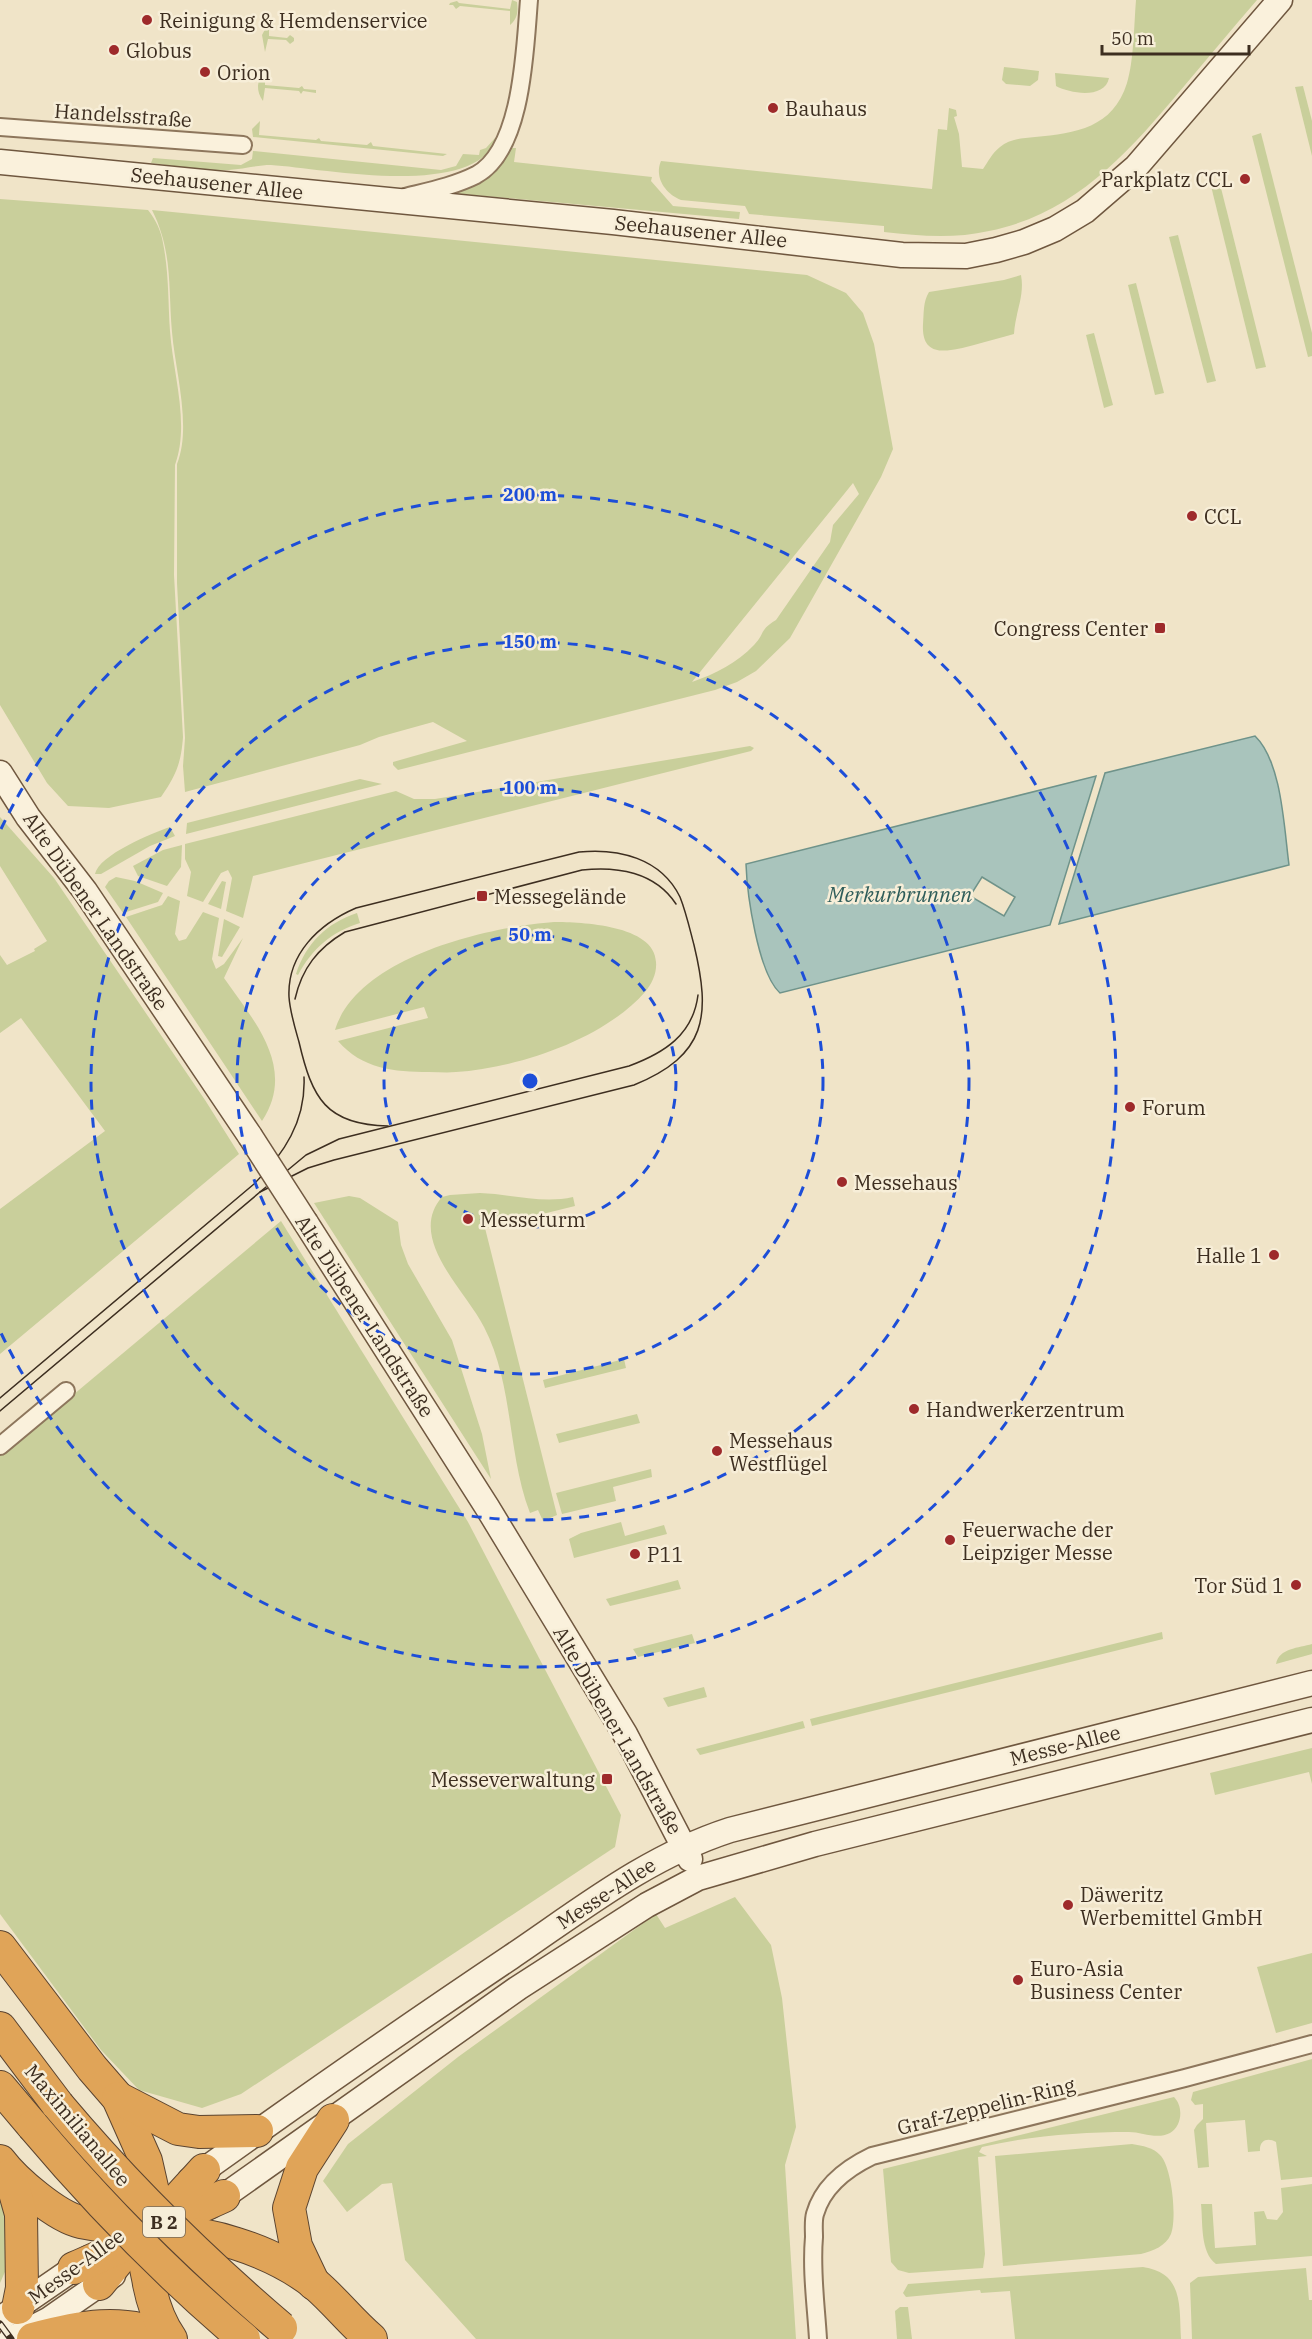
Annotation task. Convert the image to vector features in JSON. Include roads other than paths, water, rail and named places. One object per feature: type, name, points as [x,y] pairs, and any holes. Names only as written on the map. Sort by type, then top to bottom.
[{"type":"highway","points":[[0,1947],[92,2068],[118,2098],[146,2161],[153,2302],[169,2339]]},
{"type":"highway","name":"Maximilianallee","points":[[0,2028],[58,2105],[110,2166],[156,2215],[287,2334]]},
{"type":"highway","name":"Maximilianallee","points":[[0,2087],[86,2188],[133,2237],[244,2339]]},
{"type":"highway","points":[[118,2098],[178,2128],[199,2132],[257,2131]]},
{"type":"highway","points":[[314,2284],[297,2246],[289,2208],[302,2168],[333,2120]]},
{"type":"highway","points":[[5,2168],[45,2203],[79,2222],[232,2242],[283,2264],[314,2284],[371,2339]]},
{"type":"highway","points":[[5,2168],[21,2214],[22,2288],[9,2314]]},
{"type":"highway","points":[[87,2276],[149,2230],[204,2170]]},
{"type":"highway","points":[[149,2230],[224,2196]]},
{"type":"highway","points":[[33,2339],[89,2327],[120,2326],[151,2331],[169,2339]]},
{"type":"main road","name":"Seehausener Allee","points":[[7,164],[625,223],[923,257],[966,256],[1024,242],[1055,229],[1085,211],[1136,167],[1280,0]]},
{"type":"main road","name":"Alte Dübener Landstraße","points":[[0,773],[28,817],[86,891],[220,1089],[487,1507],[625,1734],[684,1846],[698,1878]]},
{"type":"main road","name":"Messe-Allee","points":[[204,2170],[573,1912],[641,1869],[684,1846],[730,1830],[1312,1683]]},
{"type":"main road","name":"Messe-Allee","points":[[224,2196],[518,1988],[647,1905],[698,1878],[815,1844],[1312,1720]]},
{"type":"main road","name":"Messe-Allee","points":[[9,2314],[87,2276]]},
{"type":"main road","name":"Messe-Allee","points":[[11,2339],[48,2320],[87,2276]]},
{"type":"street","points":[[388,201],[444,187],[477,174],[486,167],[510,133],[520,89],[529,0]]},
{"type":"street","name":"Handelsstraße","points":[[0,127],[243,145]]},
{"type":"street","points":[[0,1446],[66,1391]]},
{"type":"street","name":"Graf-Zeppelin-Ring","points":[[818,2339],[813,2254],[815,2214],[824,2195],[851,2166],[872,2156],[1312,2044]]},
{"type":"water","points":[[1255,736],[1264,747],[1276,778],[1289,865],[1059,924],[1105,773]]},
{"type":"water","name":"Merkurbrunnen","points":[[1096,776],[1050,925],[780,993],[772,983],[760,951],[751,913],[746,864]],"holes":[[[982,877],[1015,897],[1004,916],[970,896]]]},
{"type":"tram line","points":[[260,1192],[308,1168],[334,1160],[634,1085],[677,1060],[690,1046],[698,1030],[702,1013],[702,993],[688,921],[680,897],[672,884],[662,873],[637,858],[609,852],[579,852],[356,908],[318,932],[308,942],[293,967],[289,997],[310,1079],[325,1105],[336,1114],[367,1124],[388,1126]]},
{"type":"tram line","points":[[295,999],[302,978],[312,960],[335,938],[345,932],[582,870],[608,869],[646,878],[667,893],[676,904]]},
{"type":"tram line","points":[[283,1174],[306,1155],[339,1139],[642,1061],[675,1041],[683,1032],[695,1009],[698,995]]},
{"type":"tram line","points":[[0,1398],[265,1173],[284,1149],[297,1122],[304,1093],[304,1077]]},
{"type":"tram line","points":[[0,1411],[266,1187]]},
{"type":"railway","points":[[0,2324],[11,2339]]},
{"type":"place","name":"Reinigung & Hemdenservice","points":[[147,20]]},
{"type":"place","name":"Globus","points":[[114,50]]},
{"type":"place","name":"Orion","points":[[205,72]]},
{"type":"place","name":"Bauhaus","points":[[773,108]]},
{"type":"place","name":"Parkplatz CCL","points":[[1245,179]]},
{"type":"place","name":"CCL","points":[[1192,516]]},
{"type":"place","name":"Congress Center","points":[[1160,628]]},
{"type":"place","name":"Messegelände","points":[[482,896]]},
{"type":"place","name":"Forum","points":[[1130,1107]]},
{"type":"place","name":"Messehaus","points":[[842,1182]]},
{"type":"place","name":"Messeturm","points":[[468,1219]]},
{"type":"place","name":"Halle 1","points":[[1274,1255]]},
{"type":"place","name":"Handwerkerzentrum","points":[[914,1409]]},
{"type":"place","name":"Messehaus Westflügel","points":[[717,1451]]},
{"type":"place","name":"Feuerwache der Leipziger Messe","points":[[950,1540]]},
{"type":"place","name":"P11","points":[[635,1554]]},
{"type":"place","name":"Tor Süd 1","points":[[1296,1585]]},
{"type":"place","name":"Messeverwaltung","points":[[607,1779]]},
{"type":"place","name":"Däweritz Werbemittel GmbH","points":[[1068,1905]]},
{"type":"place","name":"Euro-Asia Business Center","points":[[1018,1980]]}]
